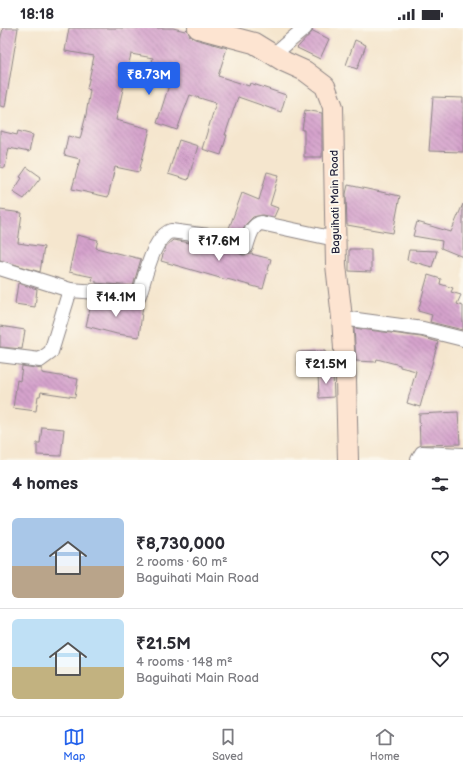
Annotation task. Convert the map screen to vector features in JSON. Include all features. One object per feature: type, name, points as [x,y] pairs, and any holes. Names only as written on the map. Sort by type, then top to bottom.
[{"type":"street","name":"Baguihati Main Road","points":[[198,28],[254,43],[273,55],[305,71],[325,86],[333,107],[336,265],[342,318],[346,380],[348,460]]},
{"type":"street","points":[[273,55],[305,28]]},
{"type":"street","points":[[0,268],[70,290],[139,295],[157,243],[164,234],[171,232],[223,238],[246,247],[252,229],[257,224],[261,223],[335,239]]},
{"type":"street","points":[[0,355],[40,360],[51,352],[70,290]]},
{"type":"street","points":[[342,318],[423,329],[463,339]]},
{"type":"street","points":[[418,460],[422,453],[463,455]]},
{"type":"building","points":[[3,28],[18,28],[5,107],[0,106],[0,41]]},
{"type":"building","points":[[69,28],[173,28],[185,31],[187,29],[190,36],[195,39],[227,48],[218,76],[249,86],[250,83],[286,95],[281,112],[238,97],[225,135],[227,135],[221,155],[202,149],[216,103],[190,95],[177,130],[157,123],[169,85],[148,80],[153,58],[131,54],[116,120],[150,129],[139,172],[115,167],[108,197],[72,189],[80,159],[64,155],[68,136],[80,139],[86,115],[90,90],[87,89],[94,56],[65,51]]},
{"type":"building","points":[[313,31],[329,39],[320,59],[297,48]]},
{"type":"building","points":[[355,40],[366,45],[357,69],[346,65]]},
{"type":"building","points":[[433,97],[463,98],[463,152],[429,151]]},
{"type":"building","points":[[305,110],[322,113],[322,157],[304,157],[304,130],[302,130]]},
{"type":"building","points":[[0,131],[17,135],[18,131],[33,135],[29,152],[9,148],[5,168],[0,167]]},
{"type":"building","points":[[179,140],[198,146],[188,180],[168,174]]},
{"type":"building","points":[[27,167],[41,177],[24,199],[13,192],[22,178],[20,177]]},
{"type":"building","points":[[267,172],[279,175],[270,205],[278,208],[274,217],[262,215],[253,217],[245,225],[241,236],[228,231],[242,193],[259,200]]},
{"type":"building","points":[[348,185],[400,196],[393,233],[347,225],[346,194]]},
{"type":"building","points":[[463,204],[463,257],[441,248],[442,241],[413,236],[417,222],[451,232]]},
{"type":"building","points":[[0,210],[22,213],[18,243],[44,247],[40,272],[0,260]]},
{"type":"building","points":[[77,235],[98,240],[96,248],[141,259],[133,286],[96,283],[96,281],[92,280],[93,277],[69,272]]},
{"type":"building","points":[[173,240],[207,246],[207,244],[221,246],[243,255],[251,254],[271,259],[263,289],[161,261],[166,246]]},
{"type":"building","points":[[349,249],[371,249],[371,272],[349,271]]},
{"type":"building","points":[[409,250],[437,251],[432,267],[407,260]]},
{"type":"building","points":[[428,275],[441,279],[440,284],[453,288],[451,292],[461,295],[457,304],[463,306],[463,330],[430,322],[432,315],[418,311]]},
{"type":"building","points":[[18,283],[37,289],[35,307],[15,304]]},
{"type":"building","points":[[92,300],[143,305],[139,337],[117,334],[86,326]]},
{"type":"building","points":[[0,326],[25,330],[22,349],[0,347]]},
{"type":"building","points":[[354,328],[421,337],[438,342],[420,407],[407,403],[416,371],[377,359],[376,362],[356,361]]},
{"type":"building","points":[[325,351],[326,366],[298,367],[298,352]]},
{"type":"building","points":[[22,366],[42,369],[42,373],[78,379],[75,397],[41,392],[40,396],[38,396],[36,411],[13,408],[17,380],[20,381]]},
{"type":"building","points":[[318,373],[333,373],[334,397],[319,398]]},
{"type":"building","points":[[458,412],[460,444],[420,445],[419,414]]},
{"type":"building","points":[[42,427],[64,429],[61,456],[37,455],[37,443],[40,443]]}]
